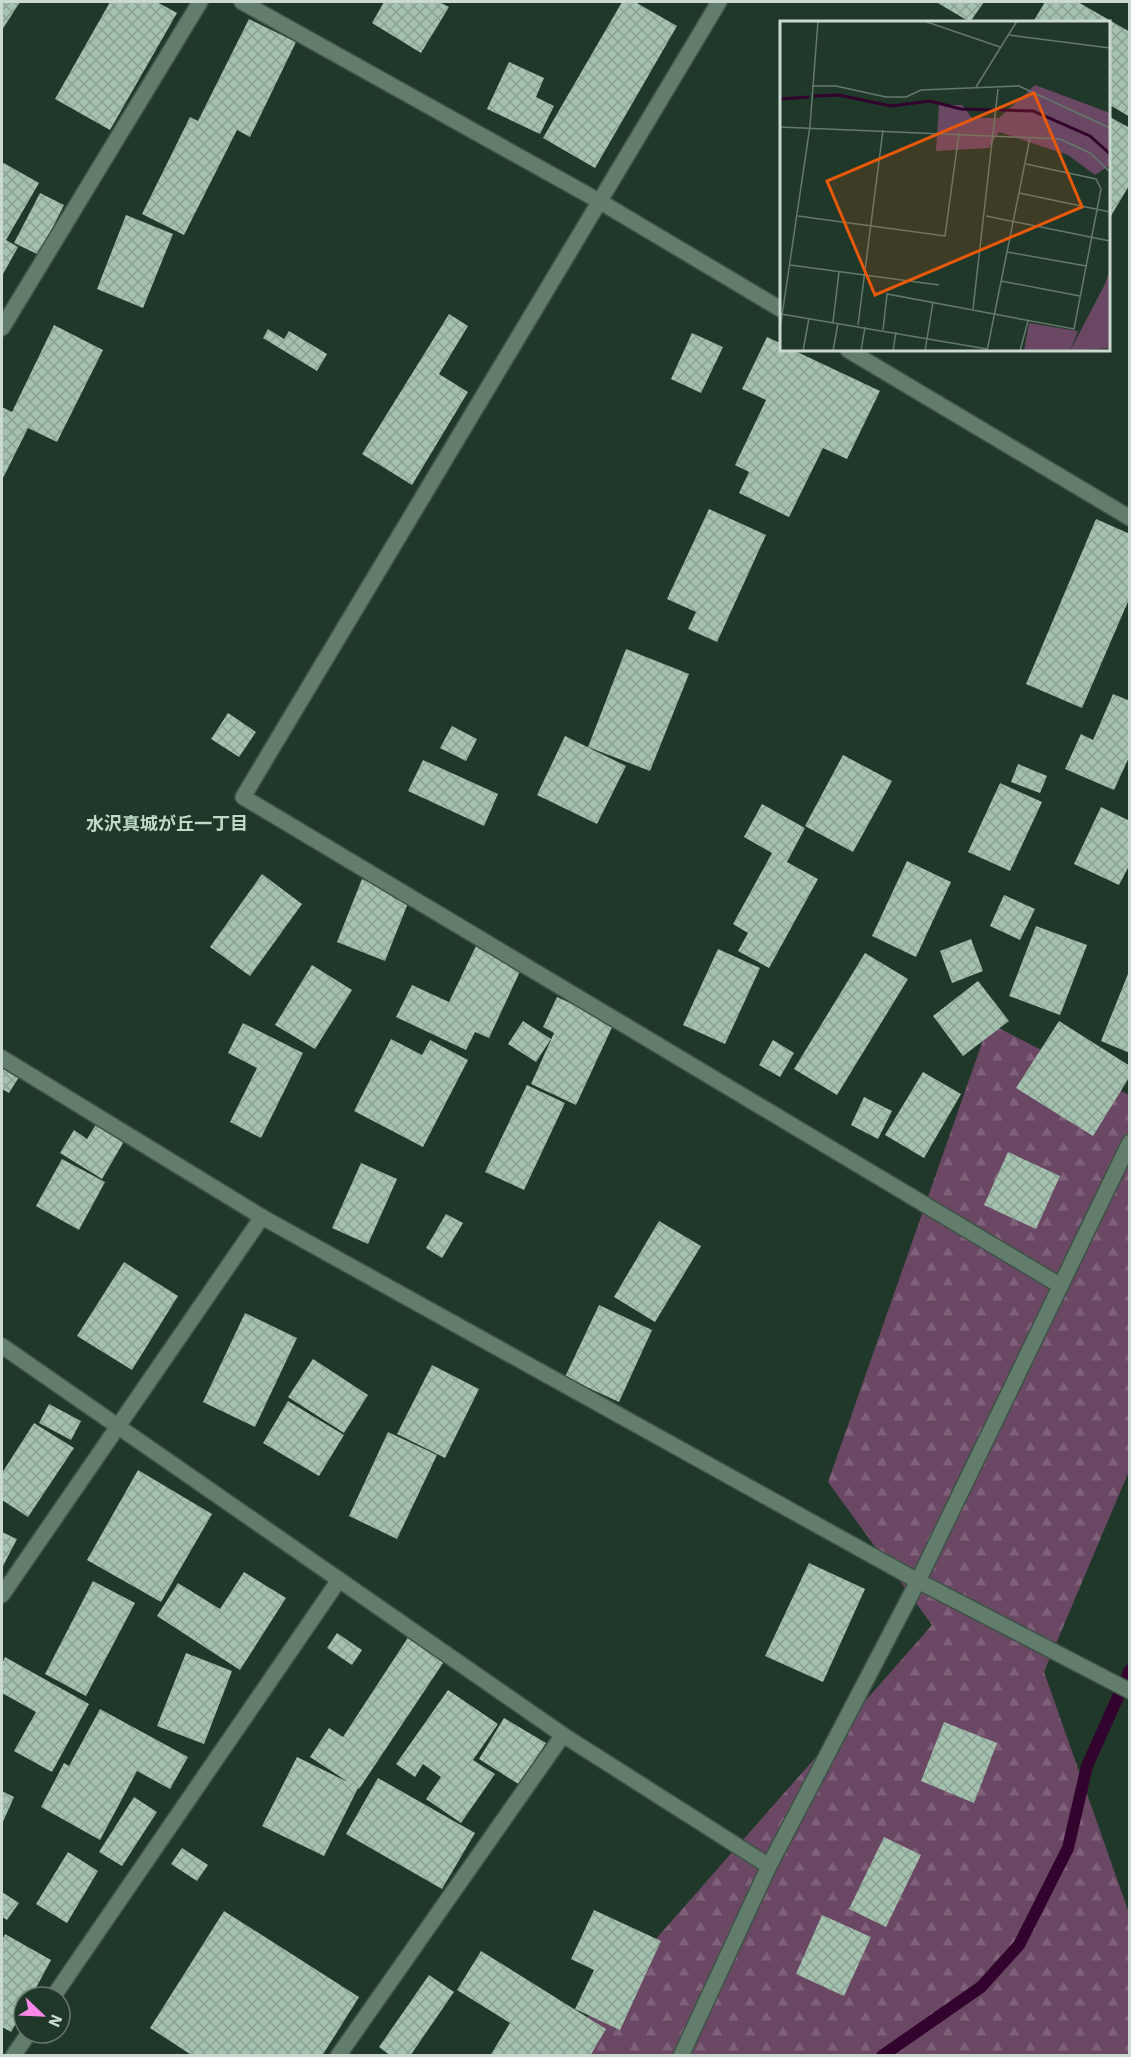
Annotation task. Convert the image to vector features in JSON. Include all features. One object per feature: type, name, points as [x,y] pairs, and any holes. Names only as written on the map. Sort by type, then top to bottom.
[{"type":"street","points":[[2,328],[200,2]]},
{"type":"street","points":[[242,2],[599,201],[780,309]]},
{"type":"street","points":[[720,2],[243,797],[1061,1286]]},
{"type":"street","points":[[850,351],[1130,518]]},
{"type":"street","points":[[2,1058],[262,1217],[918,1581],[1130,1691]]},
{"type":"street","points":[[681,2055],[770,1866],[918,1581],[1130,1142]]},
{"type":"street","points":[[2,1595],[262,1217]]},
{"type":"street","points":[[2,1346],[563,1735],[770,1866]]},
{"type":"street","points":[[61,1985],[339,1580]]},
{"type":"street","points":[[338,2055],[563,1735]]},
{"type":"green space","points":[[989,1023],[1129,1095],[1129,1471],[1044,1672],[1129,1913],[1129,2055],[553,2056],[932,1625],[828,1482]]},
{"type":"building","points":[[2,2],[20,2],[2,30]]},
{"type":"building","points":[[110,2],[157,2],[177,13],[110,130],[55,99]]},
{"type":"building","points":[[384,2],[439,2],[449,7],[421,53],[372,23]]},
{"type":"building","points":[[622,2],[635,2],[677,26],[595,168],[543,138]]},
{"type":"building","points":[[936,2],[984,2],[971,21]]},
{"type":"building","points":[[1045,2],[1078,2],[1130,32],[1130,117],[1110,105],[1110,21],[1034,21]]},
{"type":"building","points":[[249,19],[296,42],[250,137],[237,130],[184,235],[142,214],[190,117],[198,121]]},
{"type":"building","points":[[509,62],[544,78],[536,97],[554,106],[540,134],[487,109]]},
{"type":"building","points":[[1110,117],[1130,128],[1130,184],[1110,218]]},
{"type":"building","points":[[2,162],[39,183],[6,240],[18,247],[2,276]]},
{"type":"building","points":[[40,193],[64,205],[39,255],[14,243]]},
{"type":"building","points":[[126,215],[173,234],[143,308],[97,289]]},
{"type":"building","points":[[449,314],[468,326],[439,374],[468,392],[412,485],[362,454]]},
{"type":"building","points":[[54,325],[103,350],[57,442],[28,428],[2,480],[2,407],[12,412]]},
{"type":"building","points":[[268,329],[284,339],[289,331],[327,354],[317,371],[263,338]]},
{"type":"building","points":[[692,333],[723,347],[701,393],[671,379]]},
{"type":"building","points":[[767,337],[780,343],[780,351],[795,351],[880,391],[847,459],[823,448],[789,517],[739,493],[749,472],[735,465],[766,400],[742,389]]},
{"type":"building","points":[[709,509],[766,535],[717,642],[688,629],[696,612],[667,599]]},
{"type":"building","points":[[1096,519],[1130,534],[1130,597],[1082,708],[1026,684]]},
{"type":"building","points":[[626,649],[689,674],[650,771],[588,747]]},
{"type":"building","points":[[1113,694],[1130,701],[1130,755],[1114,790],[1065,769],[1081,734],[1093,740]]},
{"type":"building","points":[[228,713],[256,732],[239,757],[211,739]]},
{"type":"building","points":[[452,726],[477,739],[466,761],[440,748]]},
{"type":"building","points":[[565,736],[626,766],[597,824],[537,795]]},
{"type":"building","points":[[843,755],[892,781],[853,852],[805,826]]},
{"type":"building","points":[[423,760],[498,794],[484,826],[408,791]]},
{"type":"building","points":[[1018,764],[1047,776],[1040,793],[1011,782]]},
{"type":"building","points":[[1000,783],[1042,802],[1010,871],[968,852]]},
{"type":"building","points":[[762,804],[805,828],[787,862],[818,879],[769,968],[738,951],[748,933],[733,924],[772,853],[744,837]]},
{"type":"building","points":[[1101,807],[1130,821],[1130,864],[1119,885],[1074,864]]},
{"type":"building","points":[[907,861],[951,882],[916,957],[872,936]]},
{"type":"building","points":[[262,874],[302,904],[250,976],[210,947]]},
{"type":"building","points":[[362,879],[410,898],[385,961],[337,942]]},
{"type":"building","points":[[1004,895],[1035,909],[1020,940],[990,926]]},
{"type":"building","points":[[1036,926],[1087,945],[1060,1015],[1009,996]]},
{"type":"building","points":[[971,939],[983,971],[952,983],[940,951]]},
{"type":"building","points":[[477,944],[523,965],[489,1038],[475,1032],[466,1050],[396,1017],[412,985],[449,1002]]},
{"type":"building","points":[[718,949],[760,968],[725,1044],[683,1025]]},
{"type":"building","points":[[865,953],[908,979],[837,1095],[794,1069]]},
{"type":"building","points":[[312,965],[352,990],[315,1049],[275,1025]]},
{"type":"building","points":[[1130,969],[1130,1053],[1101,1041]]},
{"type":"building","points":[[978,981],[1009,1021],[963,1056],[933,1016]]},
{"type":"building","points":[[557,997],[614,1023],[576,1105],[531,1084],[554,1033],[543,1027]]},
{"type":"building","points":[[523,1021],[551,1039],[536,1062],[508,1044]]},
{"type":"building","points":[[1059,1021],[1130,1066],[1130,1076],[1093,1136],[1016,1088]]},
{"type":"building","points":[[243,1023],[303,1053],[261,1138],[230,1122],[257,1068],[228,1053]]},
{"type":"building","points":[[391,1039],[422,1055],[430,1040],[468,1060],[423,1147],[354,1111]]},
{"type":"building","points":[[773,1040],[794,1053],[780,1077],[759,1065]]},
{"type":"building","points":[[2,1066],[19,1077],[9,1093],[2,1089]]},
{"type":"building","points":[[923,1072],[961,1094],[924,1158],[885,1135]]},
{"type":"building","points":[[527,1085],[565,1103],[524,1190],[485,1172]]},
{"type":"building","points":[[864,1097],[892,1111],[878,1139],[851,1125]]},
{"type":"building","points":[[98,1121],[126,1138],[102,1179],[60,1153],[74,1130],[87,1139]]},
{"type":"building","points":[[1008,1152],[1060,1176],[1036,1229],[984,1205]]},
{"type":"building","points":[[62,1159],[105,1182],[79,1230],[36,1206]]},
{"type":"building","points":[[361,1163],[397,1179],[368,1244],[332,1228]]},
{"type":"building","points":[[446,1214],[463,1223],[442,1258],[426,1248]]},
{"type":"building","points":[[659,1221],[701,1246],[655,1322],[614,1297]]},
{"type":"building","points":[[124,1262],[178,1296],[132,1370],[77,1336]]},
{"type":"building","points":[[599,1305],[652,1330],[619,1402],[565,1377]]},
{"type":"building","points":[[245,1313],[297,1338],[255,1427],[203,1402]]},
{"type":"building","points":[[313,1359],[368,1395],[344,1433],[288,1397]]},
{"type":"building","points":[[432,1365],[479,1389],[445,1458],[397,1434]]},
{"type":"building","points":[[288,1401],[344,1435],[319,1476],[263,1443]]},
{"type":"building","points":[[49,1404],[81,1421],[71,1440],[39,1423]]},
{"type":"building","points":[[34,1423],[74,1448],[28,1517],[2,1500],[2,1473]]},
{"type":"building","points":[[388,1432],[437,1455],[397,1539],[349,1516]]},
{"type":"building","points":[[138,1470],[212,1514],[161,1602],[87,1560]]},
{"type":"building","points":[[2,1532],[17,1539],[2,1568]]},
{"type":"building","points":[[809,1563],[865,1589],[823,1682],[765,1656]]},
{"type":"building","points":[[244,1572],[286,1598],[240,1670],[157,1616],[178,1583],[220,1609]]},
{"type":"building","points":[[93,1581],[135,1603],[86,1696],[45,1674]]},
{"type":"building","points":[[337,1633],[362,1650],[352,1665],[327,1648]]},
{"type":"building","points":[[409,1636],[445,1660],[358,1788],[324,1856],[262,1826],[297,1757],[348,1782],[310,1757],[329,1728],[343,1737]]},
{"type":"building","points":[[186,1653],[232,1671],[204,1744],[157,1726]]},
{"type":"building","points":[[5,1657],[89,1704],[52,1772],[14,1751],[36,1712],[2,1693],[2,1664]]},
{"type":"building","points":[[448,1690],[498,1724],[473,1760],[495,1774],[461,1823],[426,1799],[441,1777],[423,1764],[415,1777],[396,1764]]},
{"type":"building","points":[[100,1709],[188,1757],[170,1789],[137,1771],[100,1840],[41,1807],[64,1763],[69,1766]]},
{"type":"building","points":[[504,1718],[546,1743],[520,1785],[479,1759]]},
{"type":"building","points":[[944,1722],[997,1743],[974,1803],[921,1781]]},
{"type":"building","points":[[378,1778],[475,1833],[442,1889],[346,1834]]},
{"type":"building","points":[[2,1791],[14,1797],[2,1824]]},
{"type":"building","points":[[134,1797],[157,1812],[122,1866],[99,1852]]},
{"type":"building","points":[[884,1837],[921,1855],[886,1927],[849,1909]]},
{"type":"building","points":[[182,1848],[208,1865],[197,1881],[171,1864]]},
{"type":"building","points":[[68,1852],[98,1871],[67,1923],[36,1904]]},
{"type":"building","points":[[2,1892],[19,1903],[7,1920],[2,1917]]},
{"type":"building","points":[[594,1910],[661,1941],[620,2030],[575,2009],[594,1970],[571,1959]]},
{"type":"building","points":[[224,1911],[359,1997],[322,2056],[193,2056],[150,2028]]},
{"type":"building","points":[[822,1915],[871,1937],[844,1996],[796,1974]]},
{"type":"building","points":[[5,1934],[51,1960],[37,1985],[12,1985],[11,2032],[2,2027],[2,1940]]},
{"type":"building","points":[[481,1951],[606,2029],[590,2056],[490,2056],[510,2023],[457,1990]]},
{"type":"building","points":[[429,1975],[454,1992],[410,2056],[391,2056],[379,2047]]},
{"type":"waterway","points":[[882,2056],[981,1987],[1019,1945],[1068,1848],[1087,1766],[1130,1670]]},
{"type":"district","name":"水沢真城が丘一丁目","points":[[167,823]]}]
